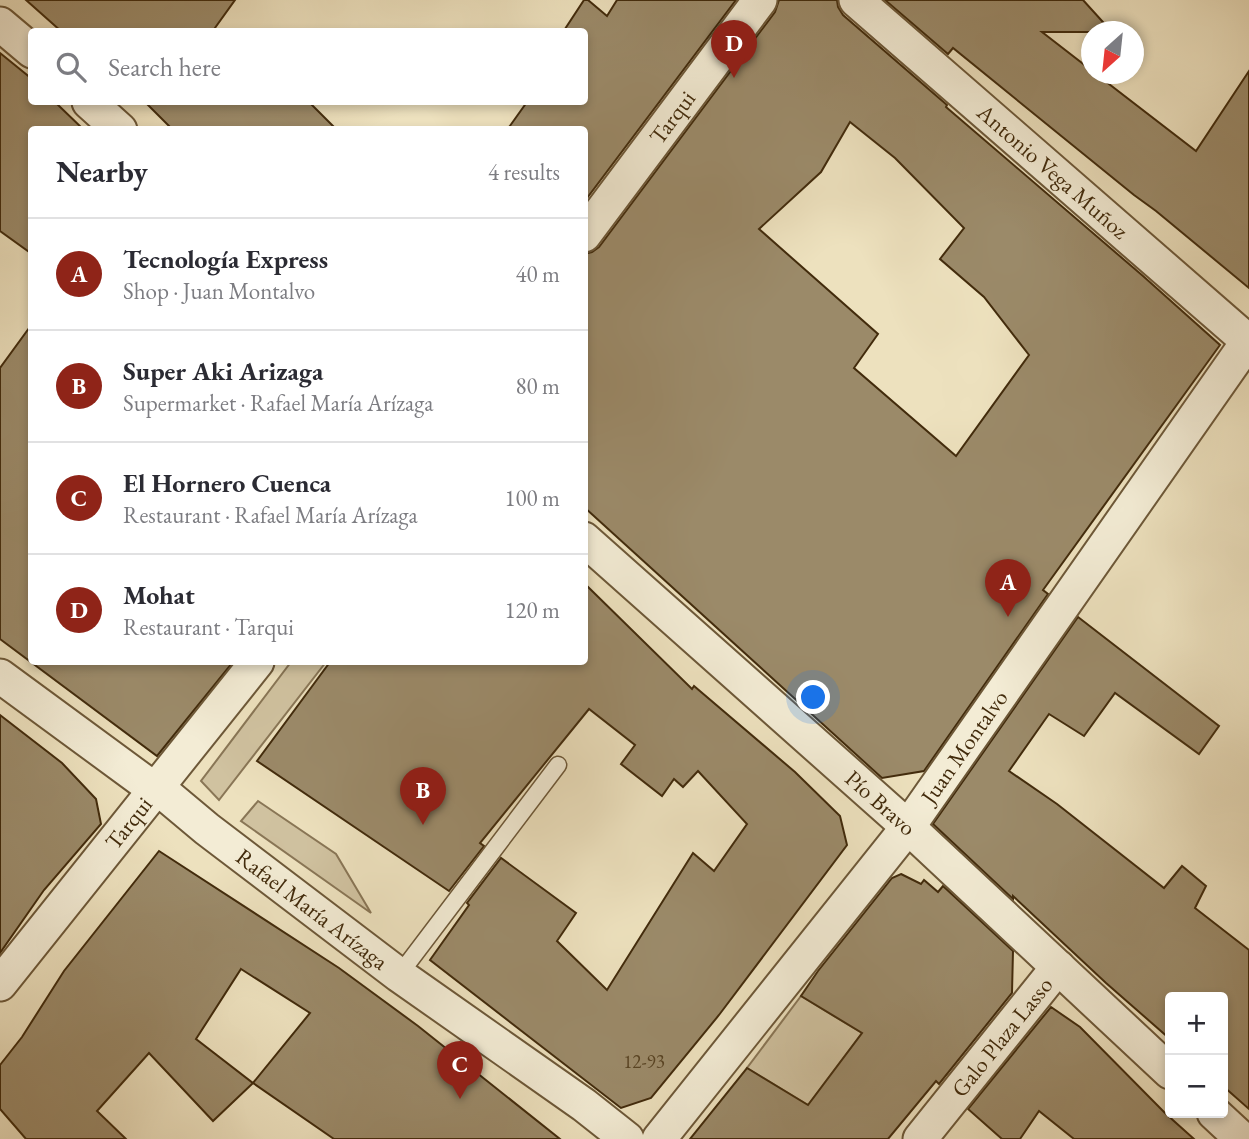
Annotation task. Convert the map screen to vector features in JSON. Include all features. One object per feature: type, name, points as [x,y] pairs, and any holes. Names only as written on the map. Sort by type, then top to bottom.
[{"type":"street","name":"Tarqui","points":[[588,230],[760,0]]},
{"type":"street","name":"Antonio Vega Muñoz","points":[[856,0],[1249,341]]},
{"type":"street","points":[[0,24],[28,48]]},
{"type":"street","points":[[92,105],[116,126]]},
{"type":"street","name":"Juan Montalvo","points":[[659,1139],[908,827],[1249,341]]},
{"type":"street","name":"Pío Bravo","points":[[588,543],[908,827],[1165,1067]]},
{"type":"street","name":"Tarqui","points":[[0,984],[255,665]]},
{"type":"street","name":"Rafael María Arízaga","points":[[0,676],[143,781],[158,788],[207,829],[399,975],[584,1105],[627,1139]]},
{"type":"street","name":"Galo Plaza Lasso","points":[[920,1139],[1058,967]]},
{"type":"street","points":[[1219,1118],[1242,1139]]},
{"type":"lane","points":[[399,975],[558,765]]},
{"type":"shaded area","points":[[289,665],[324,665],[219,800],[201,781]]},
{"type":"shaded area","points":[[258,801],[336,854],[371,913],[241,821]]},
{"type":"shaded area","points":[[801,996],[862,1033],[808,1105],[747,1068]]},
{"type":"building","points":[[26,0],[235,0],[215,28],[58,28]]},
{"type":"building","points":[[584,0],[588,0],[607,16],[617,0],[736,0],[588,197],[588,126],[510,126],[525,105],[588,105],[588,28],[566,28]]},
{"type":"building","points":[[779,0],[837,0],[843,15],[1220,345],[1043,590],[1048,594],[924,771],[882,778],[588,511],[588,253],[599,247],[775,12]],"holes":[[[850,122],[895,158],[964,228],[940,259],[984,297],[1029,355],[956,456],[854,368],[878,334],[759,229],[821,172]]]},
{"type":"building","points":[[885,0],[1083,0],[1102,21],[1081,21],[1081,32],[1042,32],[1081,62],[1081,84],[1109,84],[1196,151],[1249,71],[1249,288],[953,48],[948,54]]},
{"type":"building","points":[[0,53],[28,76],[28,105],[58,105],[80,126],[28,126],[28,251],[0,231]]},
{"type":"building","points":[[148,105],[312,105],[333,126],[169,126]]},
{"type":"building","points":[[28,330],[28,660],[0,639],[0,368]]},
{"type":"building","points":[[588,587],[692,689],[694,686],[795,772],[840,816],[847,845],[719,1015],[651,1098],[621,1108],[430,960],[469,905],[467,903],[501,858],[576,913],[557,941],[607,990],[693,853],[714,871],[747,824],[698,771],[683,787],[674,779],[662,796],[621,764],[635,745],[589,709],[480,843],[484,846],[449,891],[257,761],[328,665],[588,665]]},
{"type":"building","points":[[1078,617],[1219,726],[1199,754],[1115,693],[1084,736],[1049,714],[1009,771],[1057,804],[1164,888],[1182,866],[1206,886],[1195,908],[1249,950],[1249,1109],[1228,1090],[1228,992],[1165,992],[1165,1035],[933,824]]},
{"type":"building","points":[[35,665],[231,665],[157,756]]},
{"type":"building","points":[[0,715],[62,763],[96,799],[101,824],[44,890],[0,953]]},
{"type":"building","points":[[159,851],[339,968],[418,1026],[560,1139],[334,1139],[253,1083],[213,1121],[149,1053],[97,1111],[126,1139],[26,1139],[0,1109],[0,1065],[22,1037],[64,971]],"holes":[[[241,969],[310,1013],[253,1083],[196,1039]]]},
{"type":"building","points":[[901,874],[921,884],[924,880],[938,892],[943,886],[1013,951],[1012,993],[939,1084],[936,1081],[888,1139],[690,1139],[747,1068],[808,1105],[862,1033],[801,996],[892,878]]},
{"type":"building","points":[[1051,1007],[1080,1027],[1165,1113],[1165,1118],[1171,1118],[1194,1139],[1074,1139],[1039,1111],[1020,1139],[1002,1139],[968,1109]]},
{"type":"place","name":"Mohat","points":[[734,78]]},
{"type":"place","name":"Tecnología Express","points":[[1008,617]]},
{"type":"place","name":"Super Aki Arizaga","points":[[423,825]]},
{"type":"place","name":"El Hornero Cuenca","points":[[460,1099]]}]
